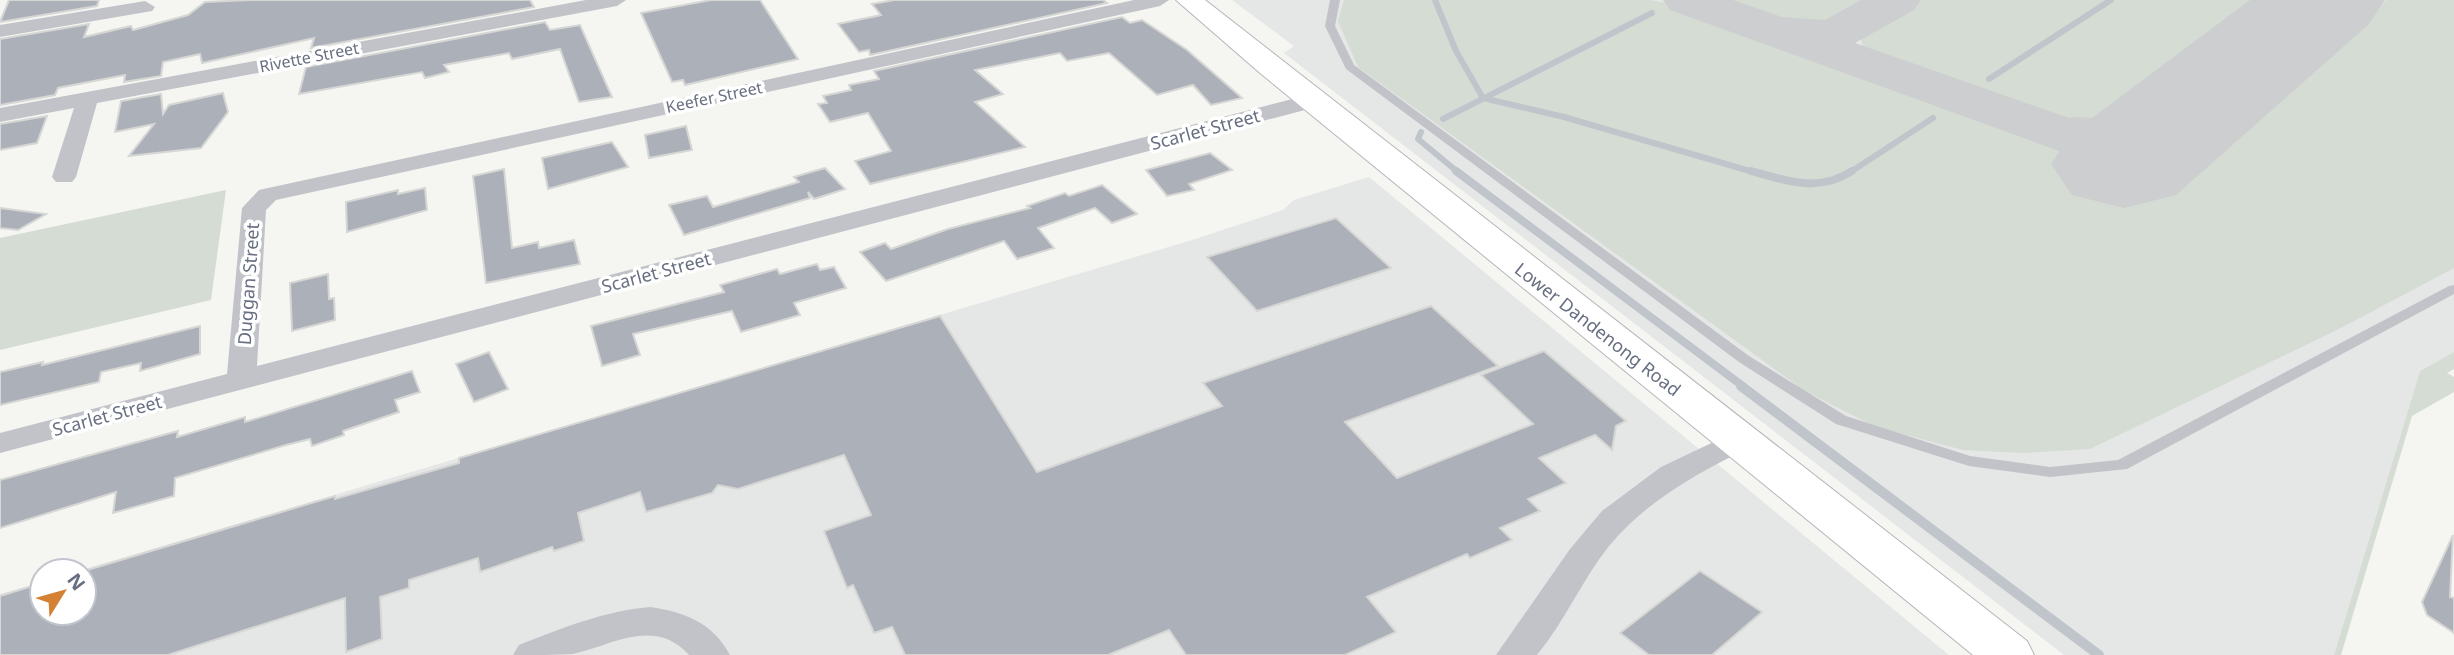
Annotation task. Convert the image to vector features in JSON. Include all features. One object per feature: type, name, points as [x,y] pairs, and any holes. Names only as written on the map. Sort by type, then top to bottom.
[{"type":"highway","name":"Lower Dandenong Road","points":[[1189,0],[1312,101],[2009,655]]},
{"type":"street","name":"Rivette Street","points":[[0,115],[614,0]]},
{"type":"street","name":"Keefer Street","points":[[268,195],[1160,0]]},
{"type":"street","points":[[0,31],[145,7]]},
{"type":"street","points":[[64,177],[88,99]]},
{"type":"street","name":"Scarlet Street","points":[[0,443],[1312,101]]},
{"type":"street","name":"Duggan Street","points":[[241,380],[254,208],[268,195]]},
{"type":"street","points":[[1515,655],[1549,615],[1581,558],[1623,511],[1676,471],[1739,440]]},
{"type":"street","points":[[531,655],[614,626],[653,619],[693,633],[711,655]]},
{"type":"lane","points":[[1335,0],[1330,26],[1350,67],[1744,359],[1841,420],[1969,461],[2050,472],[2121,465],[2454,289]]},
{"type":"shaded area","points":[[1232,0],[2454,0],[2454,352],[2420,371],[2334,655],[2064,655],[1284,53],[1294,46]]},
{"type":"shaded area","points":[[1344,0],[1650,0],[1689,7],[2177,184],[2387,0],[2454,0],[2454,268],[2339,329],[2090,449],[2023,453],[1963,450],[1876,427],[1805,391],[1358,67],[1338,21]]},
{"type":"shaded area","points":[[1706,0],[1876,0],[1837,20],[1804,26],[1754,17]]},
{"type":"shaded area","points":[[1918,0],[2266,0],[2116,114],[2087,119],[2039,114],[1986,100],[1899,70],[1864,50],[1860,36],[1867,28]]},
{"type":"shaded area","points":[[1369,177],[1949,655],[0,655],[0,594],[28,586],[28,627],[98,627],[98,565],[1189,241],[1283,210],[1294,200]]},
{"type":"shaded area","points":[[226,190],[211,300],[0,350],[0,238]]},
{"type":"shaded area","points":[[2454,352],[2454,369],[2447,373],[2454,377],[2454,392],[2412,416],[2341,655],[2334,655],[2420,371]]},
{"type":"building","points":[[9,0],[99,0],[97,6],[0,22]]},
{"type":"building","points":[[530,0],[534,7],[311,48],[314,38],[202,63],[200,54],[163,62],[161,76],[124,82],[125,75],[58,88],[55,95],[0,105],[0,39],[89,24],[84,37],[131,26],[133,30],[188,15],[205,2]]},
{"type":"building","points":[[711,0],[760,0],[798,59],[685,85],[683,80],[672,82],[641,13]]},
{"type":"building","points":[[894,0],[1103,0],[1107,3],[870,55],[869,50],[859,52],[838,24],[881,15],[872,4]]},
{"type":"building","points":[[1122,17],[1130,23],[1142,20],[1187,50],[1242,98],[1211,105],[1193,85],[1157,95],[1109,53],[1067,61],[1060,53],[975,70],[1003,94],[975,102],[1025,147],[870,184],[855,161],[891,151],[868,113],[830,122],[818,104],[827,103],[823,96],[851,90],[849,85],[879,79],[874,71]]},
{"type":"building","points":[[545,22],[550,30],[580,25],[612,97],[579,102],[560,49],[512,59],[509,53],[444,65],[449,72],[425,78],[422,72],[299,94],[306,67]]},
{"type":"building","points":[[223,93],[228,112],[201,148],[129,156],[154,124],[115,132],[121,101],[161,94],[163,114],[169,105]]},
{"type":"building","points":[[47,116],[37,143],[0,150],[0,124]]},
{"type":"building","points":[[686,126],[692,150],[649,158],[645,135]]},
{"type":"building","points":[[612,142],[628,167],[548,189],[542,158]]},
{"type":"building","points":[[1210,153],[1232,170],[1189,184],[1194,190],[1167,196],[1146,170]]},
{"type":"building","points":[[825,168],[845,189],[814,199],[808,192],[810,198],[684,235],[669,205],[707,196],[713,207],[799,182],[794,177]]},
{"type":"building","points":[[504,169],[512,248],[538,242],[539,248],[574,240],[580,264],[486,283],[473,176]]},
{"type":"building","points":[[1102,185],[1137,214],[1112,223],[1095,208],[1038,228],[1054,248],[1017,259],[1004,241],[886,281],[860,252],[885,243],[891,249],[948,229],[1030,208],[1027,206],[1065,193],[1069,196]]},
{"type":"building","points":[[425,188],[427,210],[347,232],[346,202],[398,190],[398,194]]},
{"type":"building","points":[[0,208],[46,214],[18,230],[0,228]]},
{"type":"building","points":[[1336,218],[1391,268],[1257,311],[1207,257]]},
{"type":"building","points":[[817,264],[820,270],[834,267],[846,288],[794,303],[800,315],[741,332],[732,311],[633,334],[640,355],[602,366],[591,326],[724,292],[720,285],[777,269],[780,274]]},
{"type":"building","points":[[328,274],[329,299],[334,298],[335,320],[292,331],[290,283]]},
{"type":"building","points":[[1431,306],[1498,366],[1345,422],[1397,478],[1533,424],[1481,375],[1544,351],[1626,421],[1616,426],[1612,450],[1595,435],[1539,458],[1566,483],[1528,499],[1540,511],[1500,528],[1512,540],[1470,558],[1467,554],[1367,597],[1396,632],[1345,655],[1186,655],[1169,630],[1108,655],[905,655],[892,627],[874,633],[853,585],[847,588],[824,531],[871,515],[844,455],[738,489],[718,485],[712,493],[646,512],[640,492],[578,513],[584,541],[554,551],[552,547],[480,572],[478,558],[409,580],[409,588],[380,597],[382,639],[346,652],[345,598],[168,655],[0,655],[0,596],[28,587],[28,627],[98,627],[98,567],[335,496],[335,499],[459,463],[459,458],[940,316],[1037,472],[1222,406],[1203,383]]},
{"type":"building","points":[[200,326],[200,354],[140,371],[141,363],[101,372],[99,382],[0,405],[0,372],[43,362],[42,365]]},
{"type":"building","points":[[489,352],[508,389],[474,402],[456,364]]},
{"type":"building","points":[[412,371],[420,392],[395,400],[399,412],[343,431],[344,435],[312,446],[310,439],[286,445],[175,478],[174,496],[113,513],[116,492],[0,528],[0,480],[178,431],[177,437],[245,417],[245,422]]},
{"type":"building","points":[[2453,535],[2450,597],[2454,598],[2454,633],[2427,615],[2422,602]]},
{"type":"building","points":[[1700,571],[1762,612],[1712,655],[1649,655],[1620,633]]},
{"type":"waterway","points":[[1435,0],[1456,51],[1484,98]]},
{"type":"waterway","points":[[1989,79],[2111,0]]},
{"type":"waterway","points":[[1484,98],[1652,13]]},
{"type":"waterway","points":[[1443,119],[1484,98]]},
{"type":"waterway","points":[[1484,98],[1564,117],[1757,173]]},
{"type":"waterway","points":[[1849,173],[1933,118]]},
{"type":"waterway","points":[[1421,132],[1418,139],[1459,173]]},
{"type":"waterway","points":[[1456,171],[1744,387]]},
{"type":"waterway","points":[[1751,171],[1802,183],[1827,182],[1852,171]]},
{"type":"waterway","points":[[1741,386],[2099,655]]},
{"type":"taxiway","points":[[1687,0],[2131,159]]},
{"type":"taxiway","points":[[1780,32],[1833,35],[1897,0]]},
{"type":"taxiway","points":[[2073,134],[2131,136],[2154,129],[2195,106],[2259,54]]},
{"type":"runway","points":[[2124,164],[2326,0]]}]
